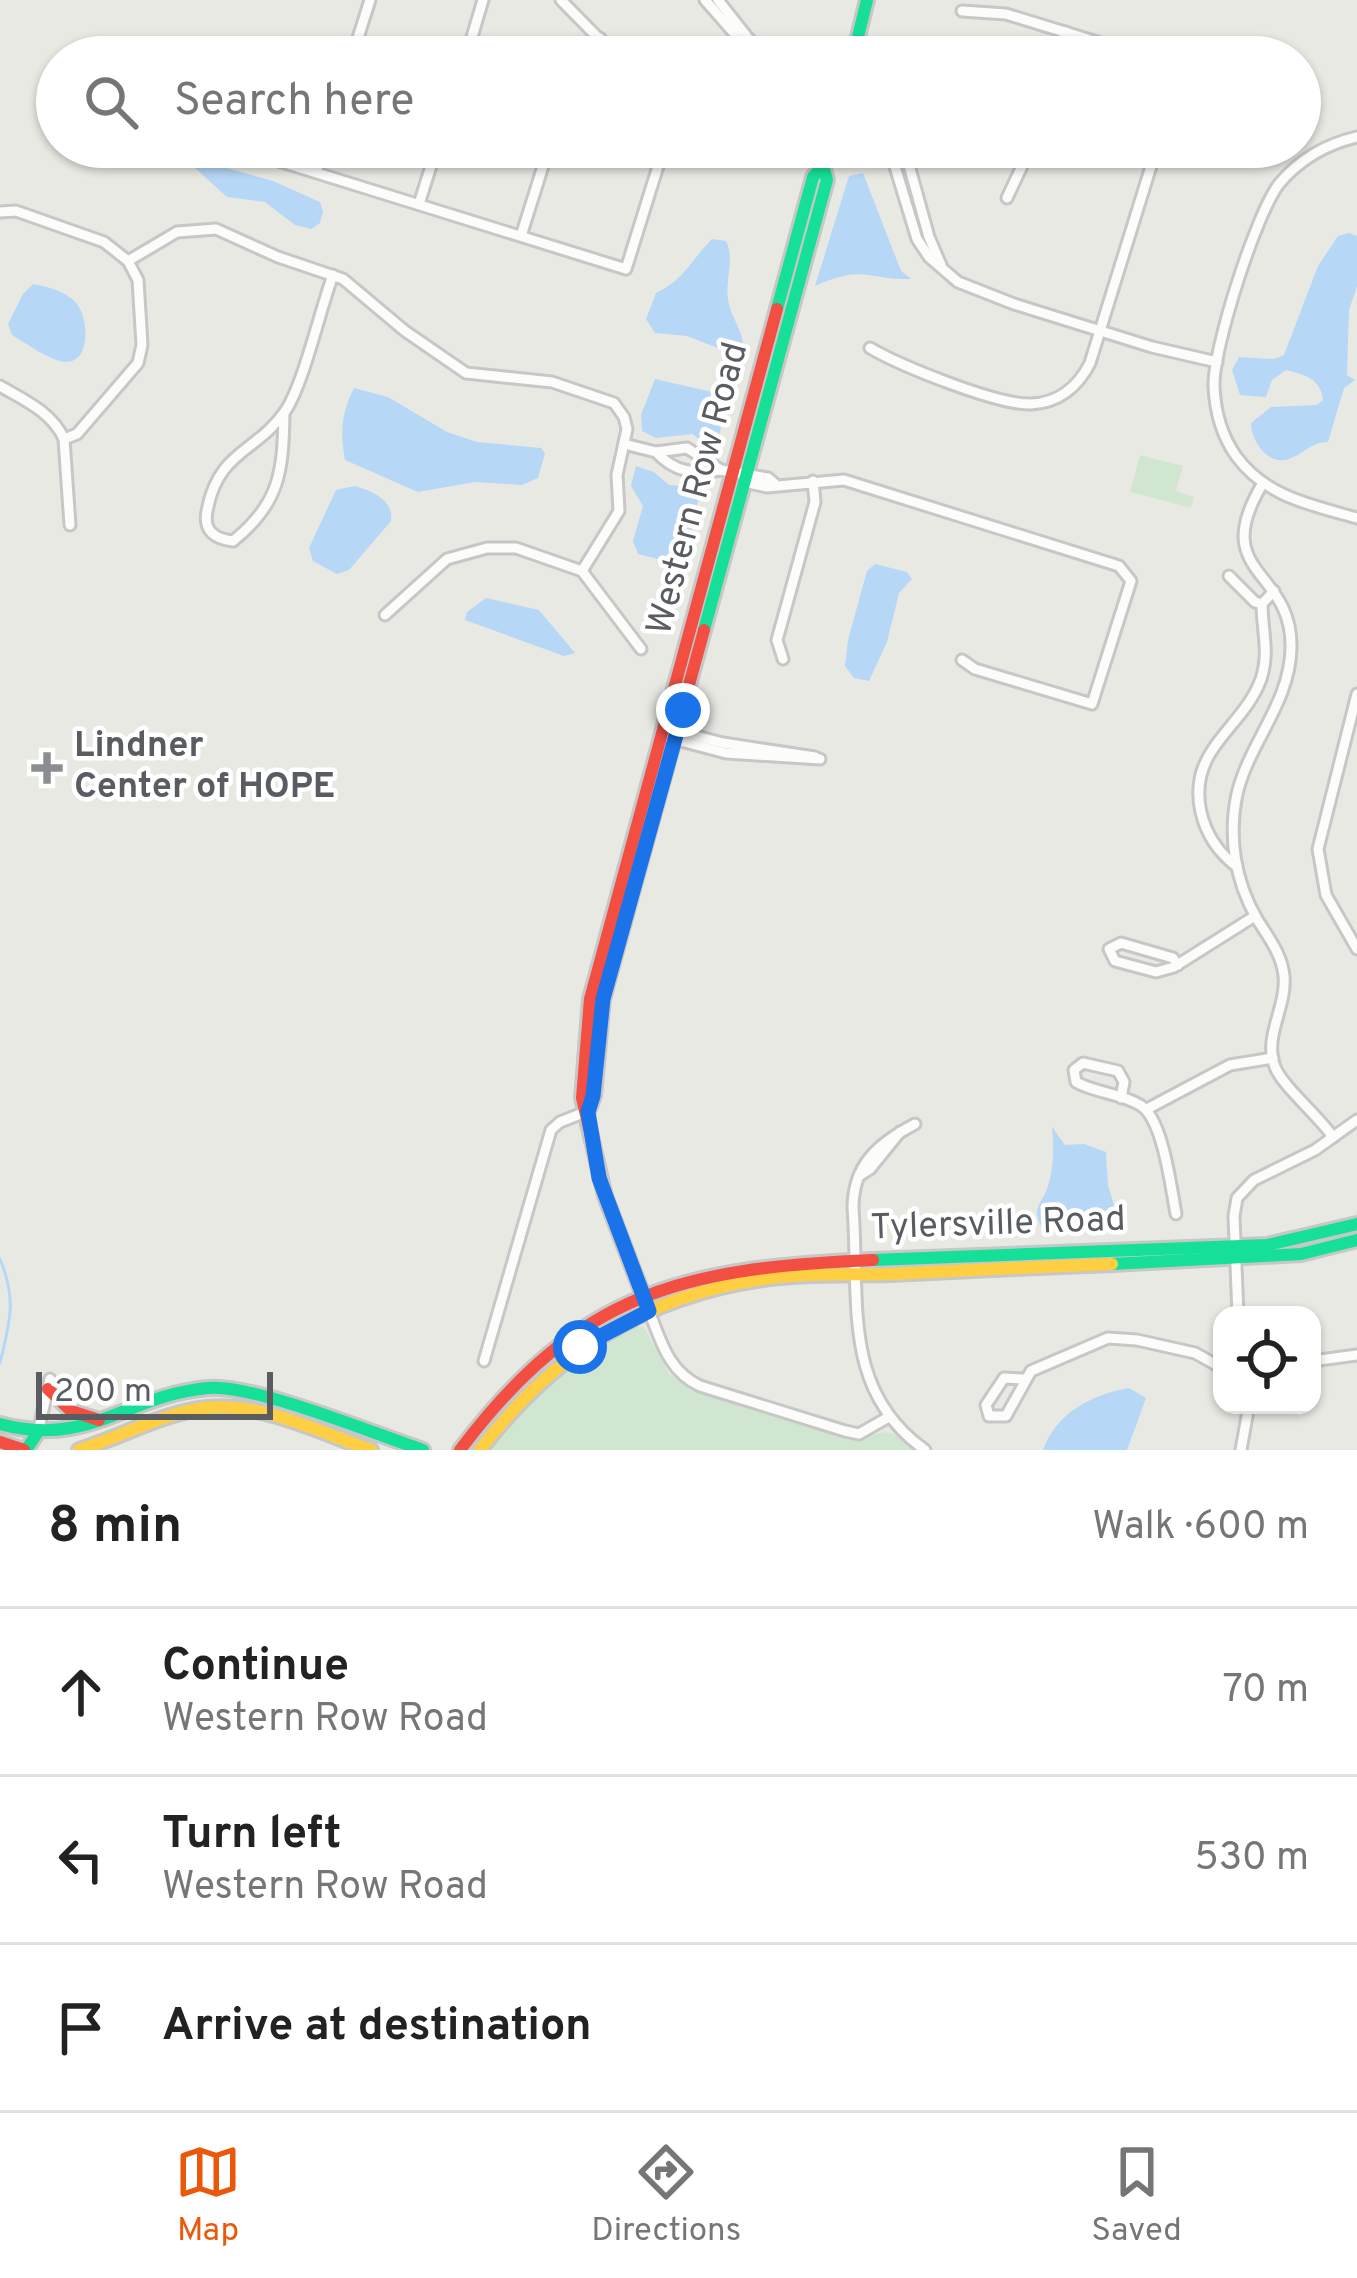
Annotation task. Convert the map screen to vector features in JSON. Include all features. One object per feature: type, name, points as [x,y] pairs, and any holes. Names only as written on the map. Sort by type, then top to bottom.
[{"type":"main road","points":[[859,36],[868,1]]},
{"type":"main road","name":"Western Row Road","points":[[649,1311],[599,1178],[588,1112],[603,999],[813,177],[821,168]]},
{"type":"main road","name":"Tylersville Road","points":[[649,1311],[684,1296],[764,1279],[1236,1253],[1357,1224]]},
{"type":"main road","name":"Tylersville Road","points":[[643,1294],[740,1268],[857,1261],[1301,1253],[1357,1240]]},
{"type":"main road","points":[[460,1450],[502,1394],[546,1351],[643,1294]]},
{"type":"main road","points":[[480,1450],[506,1413],[559,1362],[602,1333],[649,1311]]},
{"type":"main road","points":[[49,1384],[71,1411],[100,1420]]},
{"type":"main road","points":[[0,1424],[61,1432],[169,1394],[231,1387],[423,1450]]},
{"type":"main road","points":[[79,1450],[217,1406],[371,1450]]},
{"type":"main road","points":[[0,1442],[25,1450],[38,1432]]},
{"type":"main road","points":[[38,1432],[42,1450]]},
{"type":"street","points":[[359,36],[370,0]]},
{"type":"street","points":[[472,36],[483,0]]},
{"type":"street","points":[[562,0],[598,36]]},
{"type":"street","points":[[705,0],[737,36]]},
{"type":"street","points":[[718,0],[741,36]]},
{"type":"street","points":[[962,11],[1006,14],[1079,36]]},
{"type":"street","points":[[1065,36],[1066,32]]},
{"type":"street","points":[[1321,151],[1357,137]]},
{"type":"street","points":[[303,168],[626,269],[657,168]]},
{"type":"street","points":[[316,172],[317,168]]},
{"type":"street","points":[[419,205],[430,168]]},
{"type":"street","points":[[521,236],[542,168]]},
{"type":"street","points":[[896,168],[917,239],[944,270],[986,295],[1216,362]]},
{"type":"street","points":[[910,168],[929,237],[944,270]]},
{"type":"street","points":[[1007,198],[1021,168]]},
{"type":"street","points":[[870,348],[924,374],[1034,404],[1063,395],[1081,379],[1100,330],[1150,168]]},
{"type":"street","points":[[1296,168],[1277,187],[1262,213],[1216,362],[1216,404],[1226,438],[1246,468],[1263,483],[1285,496],[1357,518]]},
{"type":"street","points":[[0,212],[16,211],[92,236],[128,261],[138,280],[142,345],[137,363],[77,434],[64,439]]},
{"type":"street","points":[[128,261],[161,238],[197,228],[216,229],[358,289],[444,361],[466,373],[552,382],[609,400],[625,417],[617,475],[618,516],[582,571]]},
{"type":"street","points":[[284,413],[228,461],[211,489],[205,521],[210,533],[221,540],[233,541],[247,530],[272,498],[283,459],[284,413],[333,275]]},
{"type":"street","points":[[0,386],[50,418],[64,439],[70,525]]},
{"type":"street","points":[[624,444],[656,452],[691,449],[767,487],[844,480],[1119,566],[1128,573],[1131,581],[1092,704],[975,669],[962,660]]},
{"type":"street","points":[[656,452],[684,472],[737,475]]},
{"type":"street","points":[[783,659],[777,640],[815,502],[813,482]]},
{"type":"street","points":[[1263,483],[1246,514],[1242,538],[1253,566],[1274,591],[1288,620],[1289,666],[1282,694],[1241,781],[1234,828],[1237,867],[1284,973],[1273,1058],[1284,1082],[1307,1102],[1333,1137]]},
{"type":"street","points":[[385,616],[437,566],[470,550],[516,548],[582,571],[640,650]]},
{"type":"street","points":[[1229,576],[1262,604]]},
{"type":"street","points":[[1237,867],[1222,856],[1207,831],[1199,786],[1210,753],[1250,702],[1263,674],[1267,645],[1262,604],[1274,591]]},
{"type":"street","points":[[1355,940],[1326,895],[1318,849],[1357,694]]},
{"type":"street","points":[[670,733],[802,752],[820,759],[726,752],[670,733]]},
{"type":"street","points":[[1343,747],[1357,751]]},
{"type":"street","points":[[1178,965],[1173,958],[1121,943],[1109,949],[1115,961],[1156,972],[1178,965],[1255,916]]},
{"type":"street","points":[[1147,1109],[1230,1064],[1273,1058]]},
{"type":"street","points":[[1121,1098],[1124,1082],[1118,1071],[1089,1063],[1078,1065],[1076,1082],[1147,1109],[1156,1126],[1176,1214]]},
{"type":"street","points":[[484,1361],[551,1130],[588,1112]]},
{"type":"street","points":[[1238,1306],[1234,1206],[1241,1190],[1357,1120]]},
{"type":"street","points":[[914,1124],[888,1137],[864,1161],[854,1197],[863,1361],[887,1418],[925,1450]]},
{"type":"street","points":[[649,1311],[670,1360],[686,1379],[700,1386],[859,1434],[887,1418]]},
{"type":"street","points":[[1023,1379],[1004,1378],[986,1405],[989,1416],[1006,1416],[1023,1379],[1036,1367],[1108,1338],[1195,1353],[1213,1363]]},
{"type":"street","points":[[1321,1360],[1357,1355]]},
{"type":"street","points":[[38,1432],[49,1384]]},
{"type":"street","points":[[1241,1450],[1247,1414]]},
{"type":"green space","points":[[1140,455],[1183,466],[1176,491],[1194,497],[1191,508],[1130,492]]},
{"type":"green space","points":[[622,1326],[644,1327],[669,1374],[694,1390],[865,1439],[892,1433],[916,1450],[487,1450],[548,1381]]},
{"type":"water","points":[[195,168],[226,168],[273,181],[320,202],[323,211],[320,223],[311,229],[295,225],[265,202],[227,197]]},
{"type":"water","points":[[863,173],[901,271],[911,279],[855,274],[815,286],[849,176]]},
{"type":"water","points":[[1338,236],[1357,236],[1347,375],[1355,380],[1344,388],[1328,442],[1291,458],[1275,459],[1258,445],[1251,423],[1271,407],[1317,405],[1323,400],[1319,387],[1286,370],[1272,380],[1266,397],[1240,395],[1232,370],[1239,357],[1284,355],[1318,266]]},
{"type":"water","points":[[712,239],[726,241],[729,248],[728,296],[742,338],[739,350],[655,333],[646,319],[656,293],[681,275]]},
{"type":"water","points":[[33,284],[62,293],[81,311],[84,347],[74,360],[53,358],[12,335],[8,324]]},
{"type":"water","points":[[655,379],[721,394],[724,417],[716,446],[708,448],[693,434],[656,438],[642,431],[641,415]]},
{"type":"water","points":[[354,388],[388,397],[447,432],[477,442],[541,448],[545,453],[538,478],[522,485],[475,482],[418,492],[345,460],[343,423]]},
{"type":"water","points":[[636,466],[654,472],[669,485],[701,487],[688,546],[674,563],[638,554],[633,541],[643,506],[631,486]]},
{"type":"water","points":[[355,486],[385,502],[391,521],[349,570],[337,574],[313,561],[309,548],[336,490]]},
{"type":"water","points":[[875,564],[907,572],[912,579],[899,593],[887,642],[869,681],[854,678],[845,666],[867,571]]},
{"type":"water","points":[[486,598],[539,610],[575,653],[564,656],[465,620],[467,612]]},
{"type":"water","points":[[1052,1127],[1065,1145],[1084,1144],[1106,1152],[1113,1216],[1085,1215],[1041,1226],[1037,1210],[1051,1174]]},
{"type":"water","points":[[1129,1388],[1146,1398],[1127,1450],[1043,1450],[1057,1425],[1077,1407]]},
{"type":"waterway","points":[[0,1259],[10,1311],[0,1363]]},
{"type":"traffic: fast","points":[[858,36],[867,0]]},
{"type":"traffic: fast","points":[[777,309],[813,177],[821,168]]},
{"type":"traffic: fast","points":[[704,630],[827,180],[824,168]]},
{"type":"traffic: fast","points":[[873,1260],[1267,1245],[1357,1224]]},
{"type":"traffic: fast","points":[[1112,1264],[1301,1254],[1357,1240]]},
{"type":"traffic: fast","points":[[0,1424],[59,1429],[179,1393],[228,1389],[282,1401],[423,1450]]},
{"type":"traffic: fast","points":[[26,1450],[38,1432]]},
{"type":"traffic: slow","points":[[480,1450],[538,1386],[604,1335],[678,1300],[719,1287],[795,1276],[1112,1264]]},
{"type":"traffic: slow","points":[[79,1450],[174,1415],[227,1407],[290,1420],[371,1450]]},
{"type":"traffic: jam","points":[[649,1311],[605,1196],[582,1098],[590,999],[777,309]]},
{"type":"traffic: jam","points":[[588,1111],[594,1096],[603,999],[704,630]]},
{"type":"traffic: jam","points":[[460,1450],[548,1354],[593,1322],[640,1298],[745,1271],[873,1260]]},
{"type":"traffic: jam","points":[[48,1389],[71,1411],[99,1420]]},
{"type":"traffic: jam","points":[[0,1442],[24,1450]]},
{"type":"place","name":"Lindner Center of HOPE","points":[[47,768]]},
{"type":"route","points":[[580,1347],[649,1311],[599,1178],[588,1112],[603,999],[683,710]]}]
